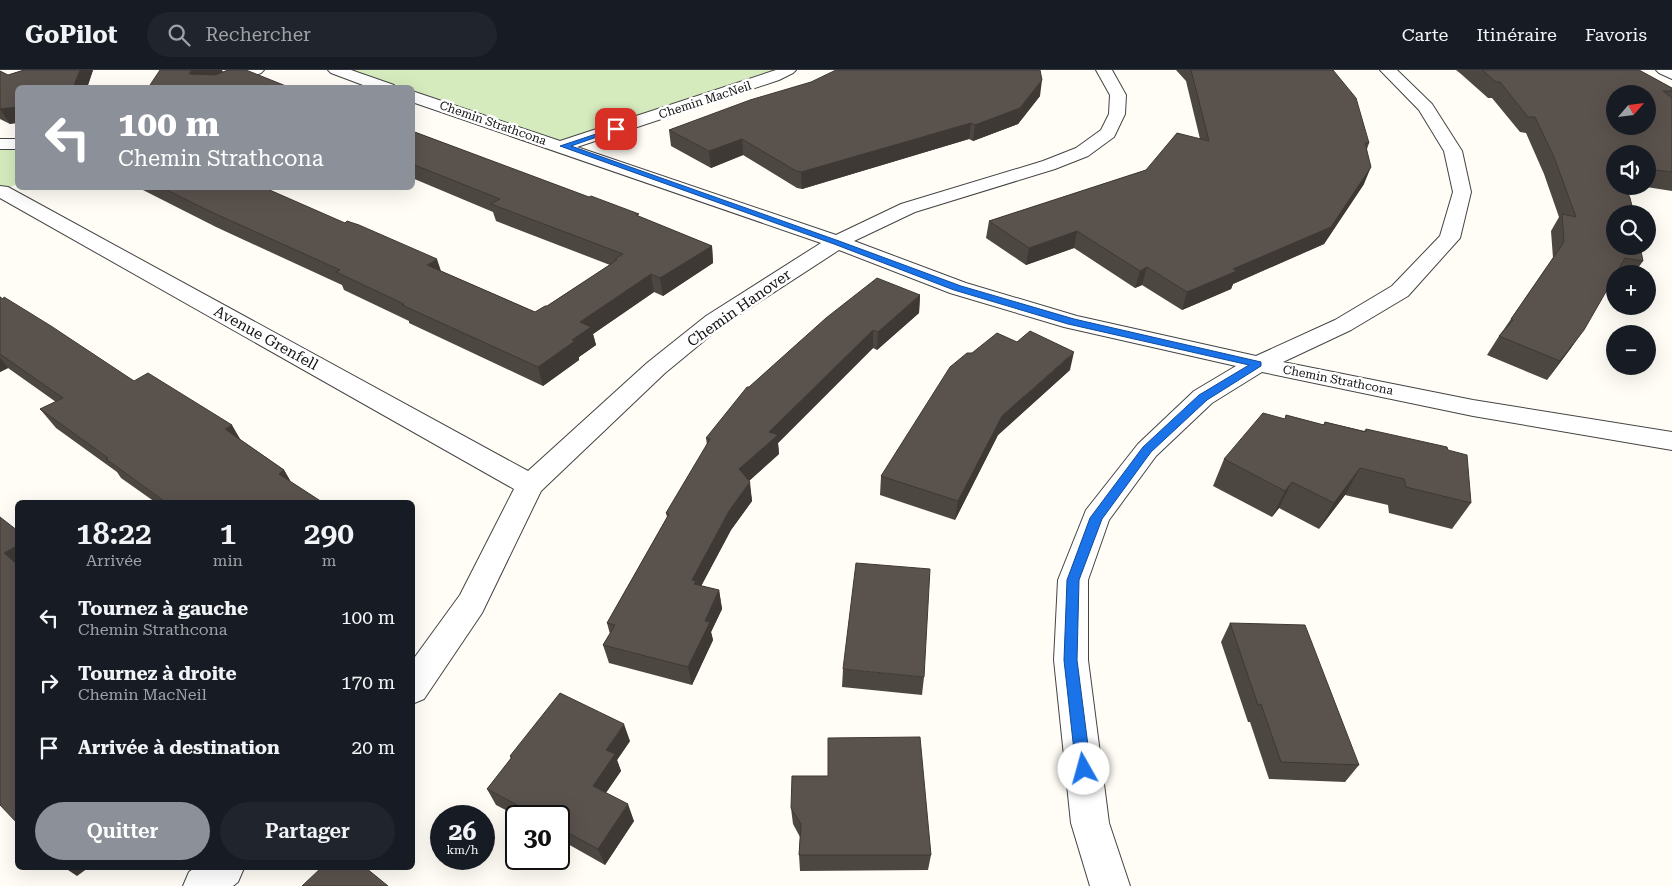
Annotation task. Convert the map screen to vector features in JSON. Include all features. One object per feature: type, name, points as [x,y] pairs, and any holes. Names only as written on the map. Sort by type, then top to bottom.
[{"type":"street","points":[[214,85],[256,70]]},
{"type":"street","points":[[336,70],[379,85]]},
{"type":"street","name":"Chemin MacNeil","points":[[564,146],[774,77],[788,70]]},
{"type":"street","name":"Chemin Hanover","points":[[415,686],[471,604],[530,485],[656,368],[714,321],[836,242],[908,208],[954,192],[1049,165],[1082,152],[1108,133],[1117,114],[1118,94],[1104,70]]},
{"type":"street","points":[[1110,886],[1090,823],[1071,660],[1073,580],[1096,518],[1147,450],[1203,397],[1258,364],[1343,325],[1400,292],[1450,238],[1462,192],[1453,151],[1426,107],[1388,70]]},
{"type":"street","points":[[1664,70],[1672,74]]},
{"type":"street","name":"Chemin Strathcona","points":[[415,97],[564,146],[836,242],[958,288],[1072,322],[1258,364],[1473,408],[1672,441]]},
{"type":"street","points":[[0,144],[15,144]]},
{"type":"street","name":"Avenue Grenfell","points":[[6,189],[530,485]]},
{"type":"street","points":[[203,886],[222,870]]},
{"type":"green space","points":[[336,70],[788,70],[563,146],[415,97],[415,85],[382,85]]},
{"type":"green space","points":[[0,144],[15,144],[15,185],[0,192]]},
{"type":"building","points":[[24,70],[80,70],[74,85],[15,85],[15,107],[0,109],[0,71],[8,75]]},
{"type":"building","points":[[160,70],[191,70],[189,74],[215,75],[228,70],[246,70],[284,85],[150,85]]},
{"type":"building","points":[[836,70],[1040,70],[1042,80],[1020,108],[975,125],[971,123],[801,172],[796,171],[742,139],[709,151],[669,130],[750,100],[811,82]]},
{"type":"building","points":[[1191,70],[1333,70],[1356,98],[1369,143],[1365,143],[1371,167],[1331,227],[1233,269],[1237,271],[1187,292],[1147,267],[1140,271],[1077,231],[1029,248],[989,221],[1146,170],[1177,133],[1209,141]]},
{"type":"building","points":[[1482,70],[1639,70],[1672,88],[1672,91],[1663,91],[1672,98],[1672,172],[1656,170],[1656,145],[1606,145],[1606,195],[1629,195],[1632,205],[1606,205],[1606,255],[1642,255],[1643,261],[1625,258],[1621,265],[1606,265],[1606,292],[1584,330],[1560,361],[1499,336],[1513,320],[1511,319],[1564,242],[1562,214],[1576,217],[1554,157],[1535,117],[1528,117],[1500,82],[1496,82]]},
{"type":"building","points":[[415,132],[639,214],[636,215],[712,246],[660,278],[651,274],[580,322],[591,327],[572,340],[575,341],[538,367],[402,305],[404,304],[336,272],[340,270],[167,190],[270,190],[345,223],[347,221],[359,225],[437,259],[427,265],[535,312],[617,260],[615,259],[623,254],[491,204],[500,199],[415,165]]},
{"type":"building","points":[[877,278],[920,295],[878,332],[873,330],[769,432],[778,435],[739,469],[750,482],[729,511],[692,580],[696,581],[694,584],[719,590],[705,621],[710,622],[688,667],[603,645],[615,625],[607,623],[669,514],[666,513],[710,439],[706,438],[747,387],[826,318]]},
{"type":"building","points":[[0,297],[3,299],[4,297],[134,381],[148,373],[232,425],[225,429],[284,470],[279,474],[319,500],[162,500],[40,409],[63,398],[0,354]]},
{"type":"building","points":[[1030,331],[1074,352],[1002,416],[958,501],[881,476],[950,367],[967,353],[972,353],[997,333],[1017,342]]},
{"type":"building","points":[[1263,413],[1285,419],[1286,415],[1324,425],[1325,422],[1366,432],[1366,429],[1447,447],[1448,450],[1467,455],[1471,503],[1406,487],[1404,479],[1360,468],[1334,503],[1292,482],[1285,491],[1224,459]]},
{"type":"building","points":[[0,517],[15,529],[15,547],[4,553],[15,562],[15,821],[0,805]]},
{"type":"building","points":[[856,563],[930,569],[924,677],[843,669]]},
{"type":"building","points":[[1230,623],[1305,625],[1359,765],[1281,762],[1261,704],[1258,705]]},
{"type":"building","points":[[560,693],[624,724],[606,750],[615,754],[593,786],[628,804],[598,849],[570,834],[570,805],[517,805],[487,789],[512,757],[510,756]]},
{"type":"building","points":[[920,737],[931,855],[799,855],[801,824],[791,808],[792,776],[828,776],[828,738]]},
{"type":"building","points":[[319,870],[368,870],[388,886],[302,886]]},
{"type":"route","points":[[616,129],[564,146],[836,242],[958,288],[1072,322],[1258,364],[1203,397],[1147,450],[1096,518],[1073,580],[1071,660],[1084,769]]}]
